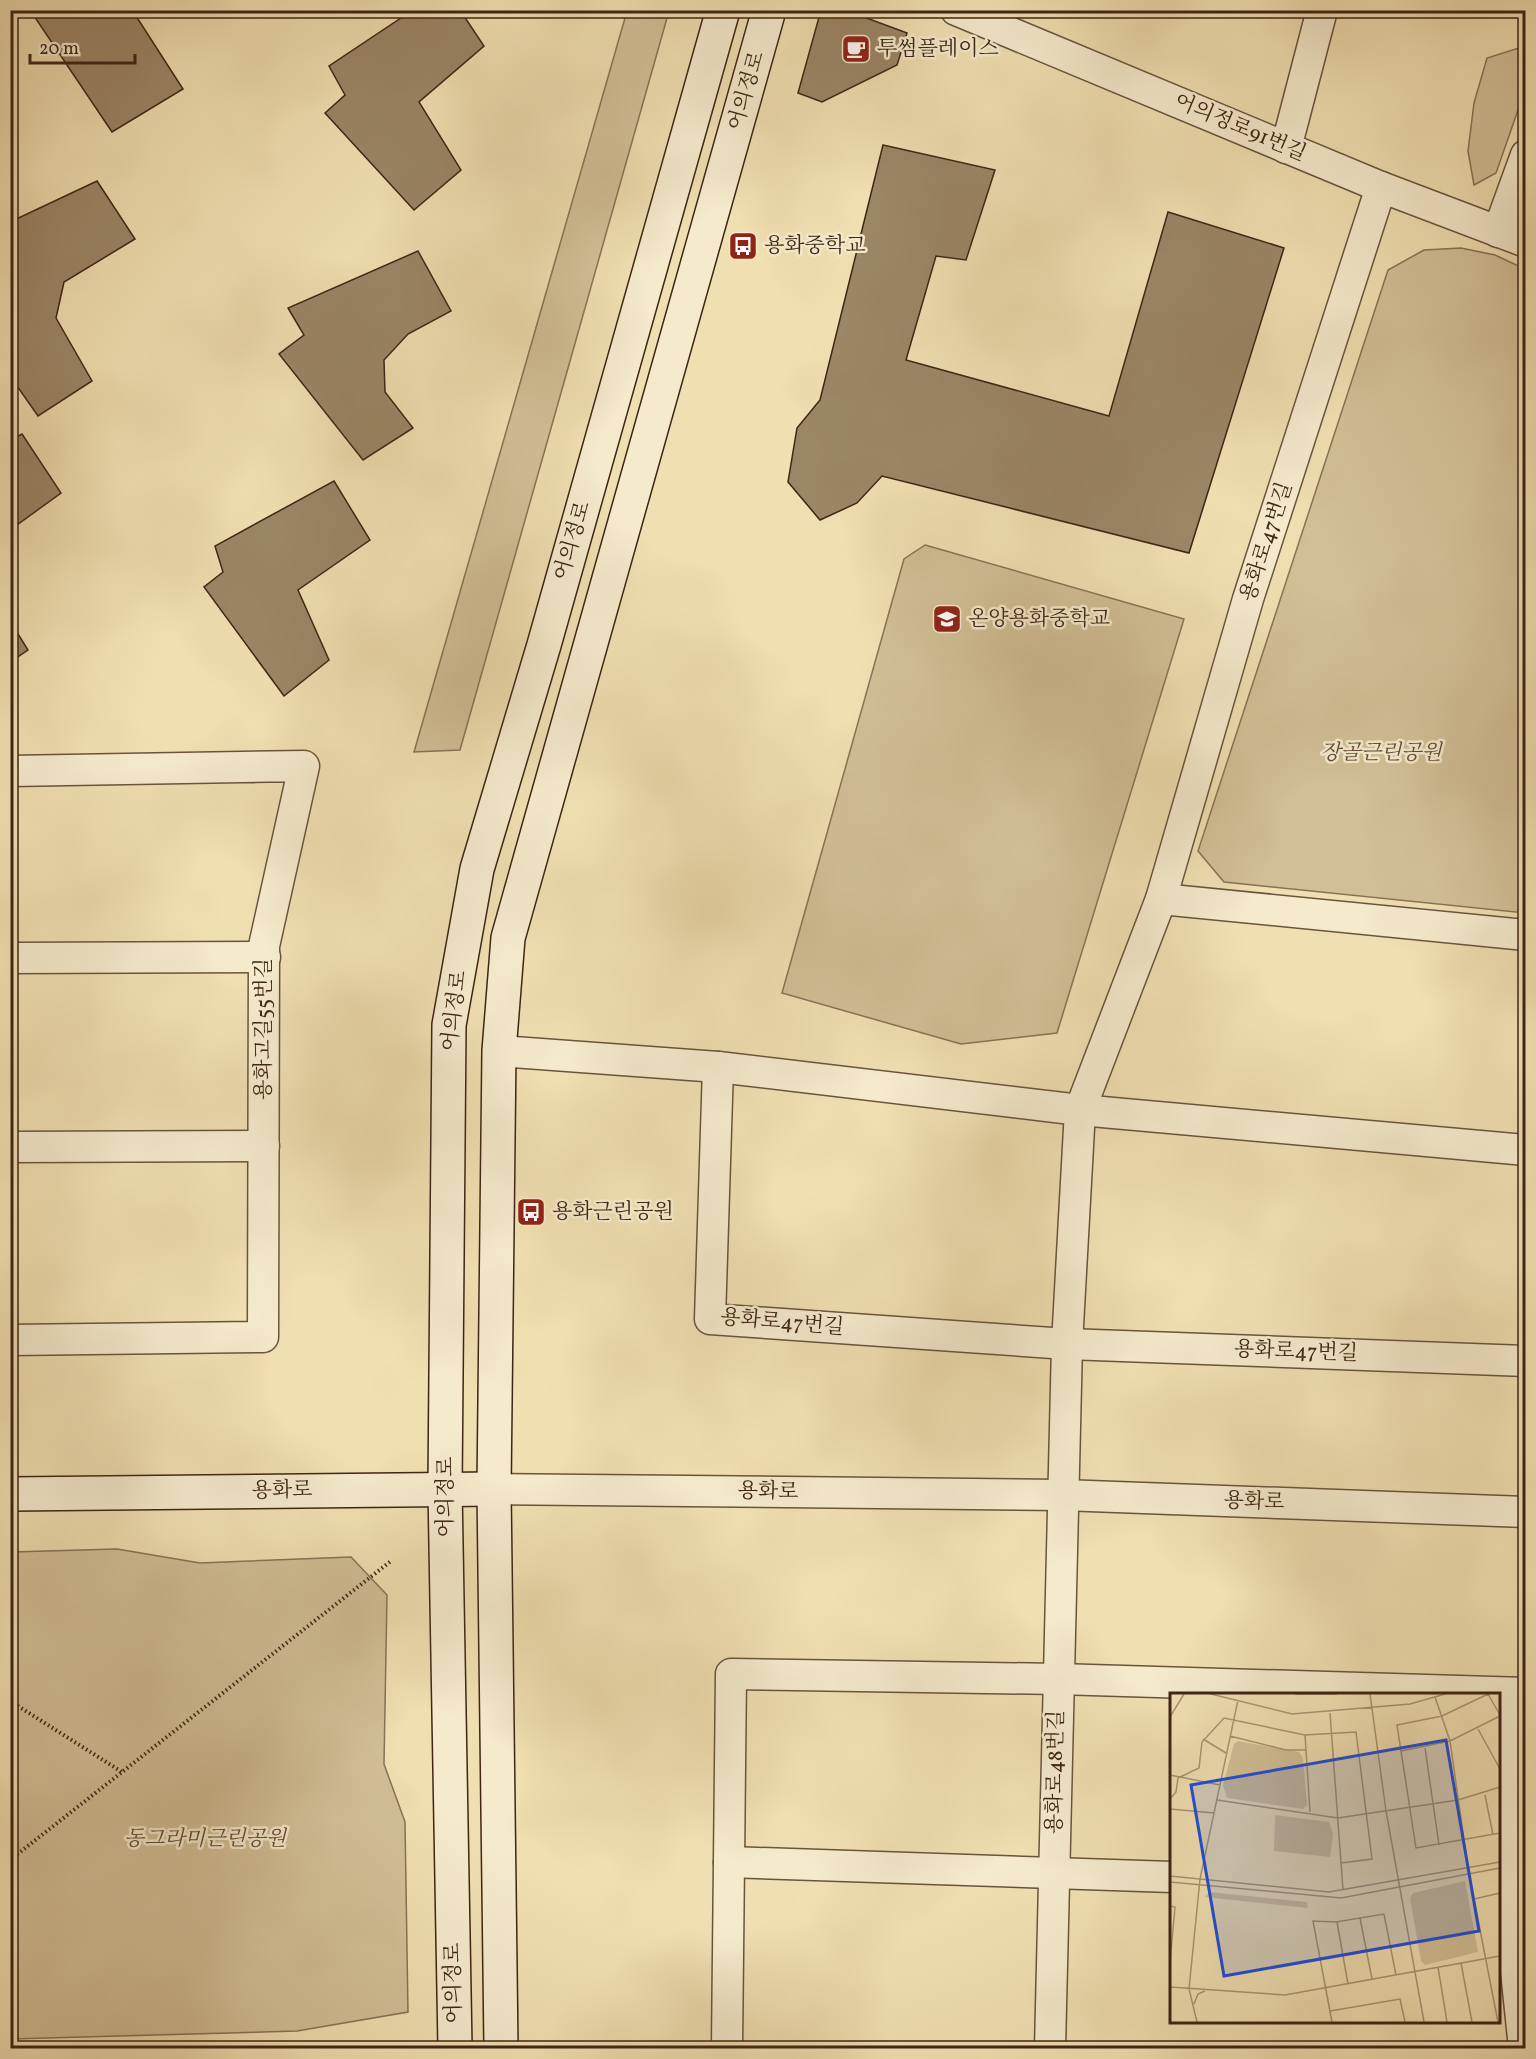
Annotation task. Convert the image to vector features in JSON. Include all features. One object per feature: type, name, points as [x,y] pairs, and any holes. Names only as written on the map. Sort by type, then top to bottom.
[{"type":"main road","name":"어의정로","points":[[455,2049],[446,1489],[449,1025],[477,869],[544,645],[723,10]]},
{"type":"main road","name":"어의정로","points":[[501,2049],[494,1489],[499,1051],[508,938],[769,10]]},
{"type":"main road","name":"용화로","points":[[10,1494],[494,1489]]},
{"type":"street","name":"어의정로91번길","points":[[956,10],[1381,187],[1512,237]]},
{"type":"street","points":[[1286,148],[1322,10]]},
{"type":"street","points":[[1512,237],[1526,155]]},
{"type":"street","name":"용화로47번길","points":[[1062,1495],[1067,1344],[1080,1110],[1161,899],[1248,599],[1381,187]]},
{"type":"street","name":"용화고길55번길","points":[[10,771],[304,766],[264,946],[263,1337],[10,1340]]},
{"type":"street","points":[[1161,899],[1526,935]]},
{"type":"street","points":[[10,958],[265,957]]},
{"type":"street","points":[[499,1051],[718,1067],[1080,1110],[1526,1150]]},
{"type":"street","name":"용화로47번길","points":[[718,1067],[710,1319],[1067,1344],[1526,1361]]},
{"type":"street","points":[[10,1148],[264,1146]]},
{"type":"street","name":"용화로","points":[[494,1489],[1062,1495],[1526,1512]]},
{"type":"street","name":"용화로48번길","points":[[1050,2049],[1062,1495]]},
{"type":"street","points":[[726,2049],[731,1674],[1058,1679],[1520,1693],[1503,1885],[1524,2049]]},
{"type":"street","points":[[729,1862],[1170,1877]]},
{"type":"path","points":[[10,1860],[391,1561]]},
{"type":"path","points":[[10,1701],[122,1772]]},
{"type":"green space","points":[[627,11],[669,11],[460,750],[414,752]]},
{"type":"green space","points":[[1525,46],[1525,90],[1496,173],[1474,185],[1468,151],[1474,103],[1487,58]]},
{"type":"green space","name":"장골근린공원","points":[[1461,248],[1495,255],[1525,269],[1525,913],[1224,882],[1198,851],[1388,270],[1424,250]]},
{"type":"green space","points":[[925,545],[1184,619],[1057,1033],[961,1044],[782,993],[904,559]]},
{"type":"green space","name":"동그라미근린공원","points":[[117,1549],[200,1563],[351,1557],[387,1595],[384,1764],[405,1822],[408,2012],[297,2031],[11,2039],[11,1552]]},
{"type":"building","points":[[30,10],[136,10],[136,16],[183,89],[112,132]]},
{"type":"building","points":[[413,10],[460,10],[484,46],[419,102],[461,170],[414,210],[325,113],[345,95],[329,66]]},
{"type":"building","name":"투썸플레이스","points":[[821,10],[845,10],[907,33],[897,65],[822,102],[798,93]]},
{"type":"building","points":[[883,145],[995,170],[966,260],[936,256],[906,360],[1109,416],[1168,212],[1284,248],[1189,553],[882,476],[857,503],[820,520],[788,482],[797,428],[820,400]]},
{"type":"building","points":[[97,181],[135,239],[64,282],[56,318],[92,381],[38,416],[10,376],[10,222]]},
{"type":"building","points":[[418,251],[451,311],[408,334],[384,360],[385,392],[413,428],[363,460],[279,354],[304,335],[288,308]]},
{"type":"building","points":[[22,434],[61,493],[10,530],[10,440]]},
{"type":"building","points":[[334,481],[370,540],[298,590],[329,660],[284,696],[204,587],[223,572],[215,546]]},
{"type":"building","points":[[10,621],[28,650],[10,662]]},
{"type":"place","name":"투썸플레이스","points":[[856,49]]},
{"type":"place","name":"용화중학교","points":[[743,246]]},
{"type":"place","name":"온양용화중학교","points":[[947,619]]},
{"type":"place","name":"용화근린공원","points":[[531,1212]]}]
